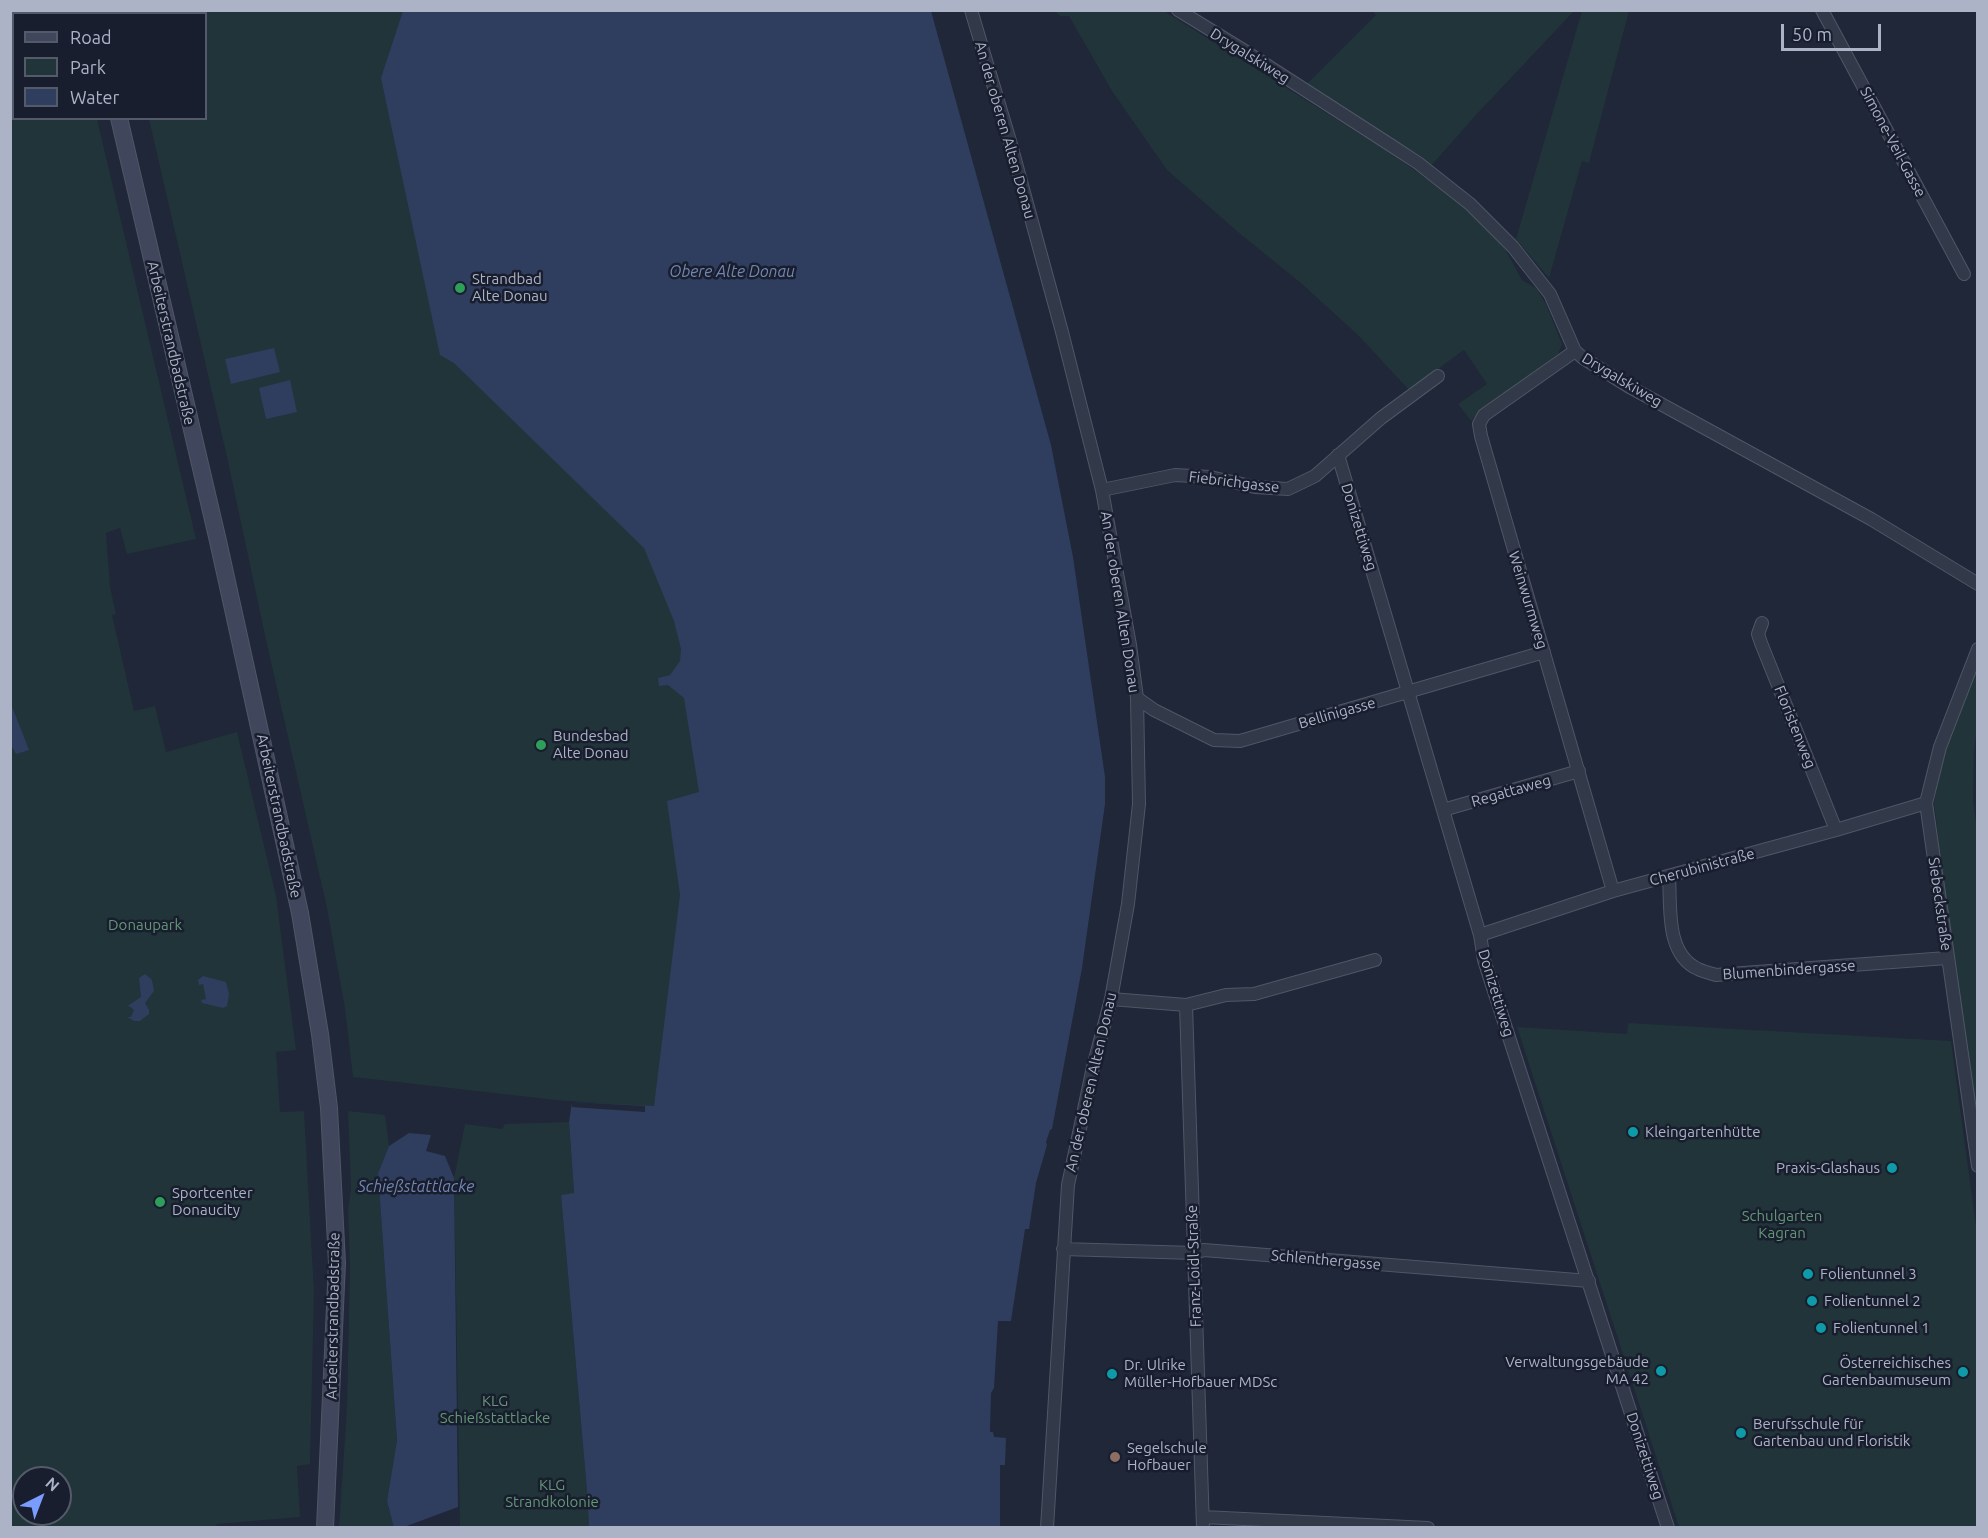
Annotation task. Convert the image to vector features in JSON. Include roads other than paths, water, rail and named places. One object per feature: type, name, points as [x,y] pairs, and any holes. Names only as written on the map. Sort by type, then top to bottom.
[{"type":"main road","name":"Arbeiterstrandbadstraße","points":[[119,120],[216,530],[285,844],[300,913],[320,1034],[329,1108],[337,1263],[325,1527]]},
{"type":"street","name":"An der oberen Alten Donau","points":[[971,10],[1025,197],[1102,490],[1130,645],[1137,699],[1138,804],[1134,854],[1112,999],[1077,1134],[1068,1185],[1047,1527]]},
{"type":"street","name":"Drygalskiweg","points":[[1178,10],[1418,163],[1470,204],[1513,247],[1551,294],[1575,351],[1583,358],[1628,386],[1871,519],[1977,584]]},
{"type":"street","name":"Simone-Veil-Gasse","points":[[1822,10],[1964,274]]},
{"type":"street","name":"Weinwurmweg","points":[[1575,351],[1484,415],[1479,424],[1613,891]]},
{"type":"street","name":"Fiebrichgasse","points":[[1102,490],[1174,475],[1210,477],[1255,487],[1288,489],[1315,476],[1382,418],[1438,376]]},
{"type":"street","name":"Donizettiweg","points":[[1338,455],[1480,935],[1484,960],[1668,1527]]},
{"type":"street","name":"Floristenweg","points":[[1762,623],[1758,634],[1761,644],[1836,830]]},
{"type":"street","name":"Siebeckstraße","points":[[1977,649],[1940,747],[1926,803],[1977,1166]]},
{"type":"street","name":"Bellinigasse","points":[[1137,699],[1214,741],[1240,741],[1544,652]]},
{"type":"street","name":"Regattaweg","points":[[1443,810],[1579,771]]},
{"type":"street","name":"Cherubinistraße","points":[[1480,935],[1613,891],[1926,803]]},
{"type":"street","name":"Blumenbindergasse","points":[[1669,876],[1673,939],[1682,957],[1696,969],[1716,975],[1947,958]]},
{"type":"street","points":[[1112,999],[1186,1005],[1226,995],[1254,994],[1375,960]]},
{"type":"street","name":"Franz-Loidl-Straße","points":[[1186,1005],[1203,1522]]},
{"type":"street","name":"Schlenthergasse","points":[[1063,1249],[1194,1253],[1204,1250],[1589,1281]]},
{"type":"street","points":[[1203,1522],[1428,1527]]},
{"type":"water","name":"Obere Alte Donau","points":[[403,11],[931,11],[1051,445],[1073,557],[1105,777],[1105,804],[1082,968],[1052,1129],[1046,1142],[1036,1183],[1029,1229],[1025,1229],[1011,1321],[998,1321],[994,1388],[991,1393],[990,1432],[993,1432],[994,1437],[1006,1438],[1005,1465],[1000,1465],[1000,1527],[589,1527],[561,1195],[574,1193],[569,1122],[572,1102],[654,1106],[680,895],[667,801],[699,792],[684,698],[668,685],[659,686],[658,678],[670,675],[680,661],[681,649],[674,621],[644,548],[454,363],[440,355],[381,78]]},
{"type":"water","points":[[274,348],[280,372],[231,384],[225,359]]},
{"type":"water","points":[[290,380],[297,412],[266,419],[259,388]]},
{"type":"water","points":[[11,704],[29,750],[16,754],[11,745]]},
{"type":"water","points":[[145,974],[152,980],[154,991],[145,1003],[149,1014],[140,1021],[134,1021],[127,1017],[131,1017],[134,1010],[129,1006],[126,1007],[141,997],[139,978]]},
{"type":"water","points":[[203,976],[226,982],[229,994],[227,1006],[223,1008],[202,1003],[201,1000],[206,999],[203,984],[199,985],[198,980]]},
{"type":"water","name":"Schießstattlacke","points":[[409,1133],[431,1135],[426,1151],[445,1156],[454,1178],[458,1507],[404,1527],[394,1528],[387,1501],[397,1440],[378,1173],[389,1146]]},
{"type":"place","name":"Strandbad Alte Donau","points":[[460,288]]},
{"type":"place","name":"Bundesbad Alte Donau","points":[[541,745]]},
{"type":"place","name":"Kleingartenhütte","points":[[1633,1132]]},
{"type":"place","name":"Praxis-Glashaus","points":[[1892,1168]]},
{"type":"place","name":"Sportcenter Donaucity","points":[[160,1202]]},
{"type":"place","name":"Folientunnel 3","points":[[1808,1274]]},
{"type":"place","name":"Folientunnel 2","points":[[1812,1301]]},
{"type":"place","name":"Folientunnel 1","points":[[1821,1328]]},
{"type":"place","name":"Verwaltungsgebäude MA 42","points":[[1661,1371]]},
{"type":"place","name":"Österreichisches Gartenbaumuseum","points":[[1963,1372]]},
{"type":"place","name":"Dr. Ulrike Müller-Hofbauer MDSc","points":[[1112,1374]]},
{"type":"place","name":"Berufsschule für Gartenbau und Floristik","points":[[1741,1433]]},
{"type":"place","name":"Segelschule Hofbauer","points":[[1115,1457]]},
{"type":"park label","name":"Donaupark","points":[[145,925]]},
{"type":"park label","name":"Schulgarten Kagran","points":[[1782,1224]]},
{"type":"park label","name":"KLG Schießstattlacke","points":[[495,1410]]},
{"type":"park label","name":"KLG Strandkolonie","points":[[552,1494]]}]
